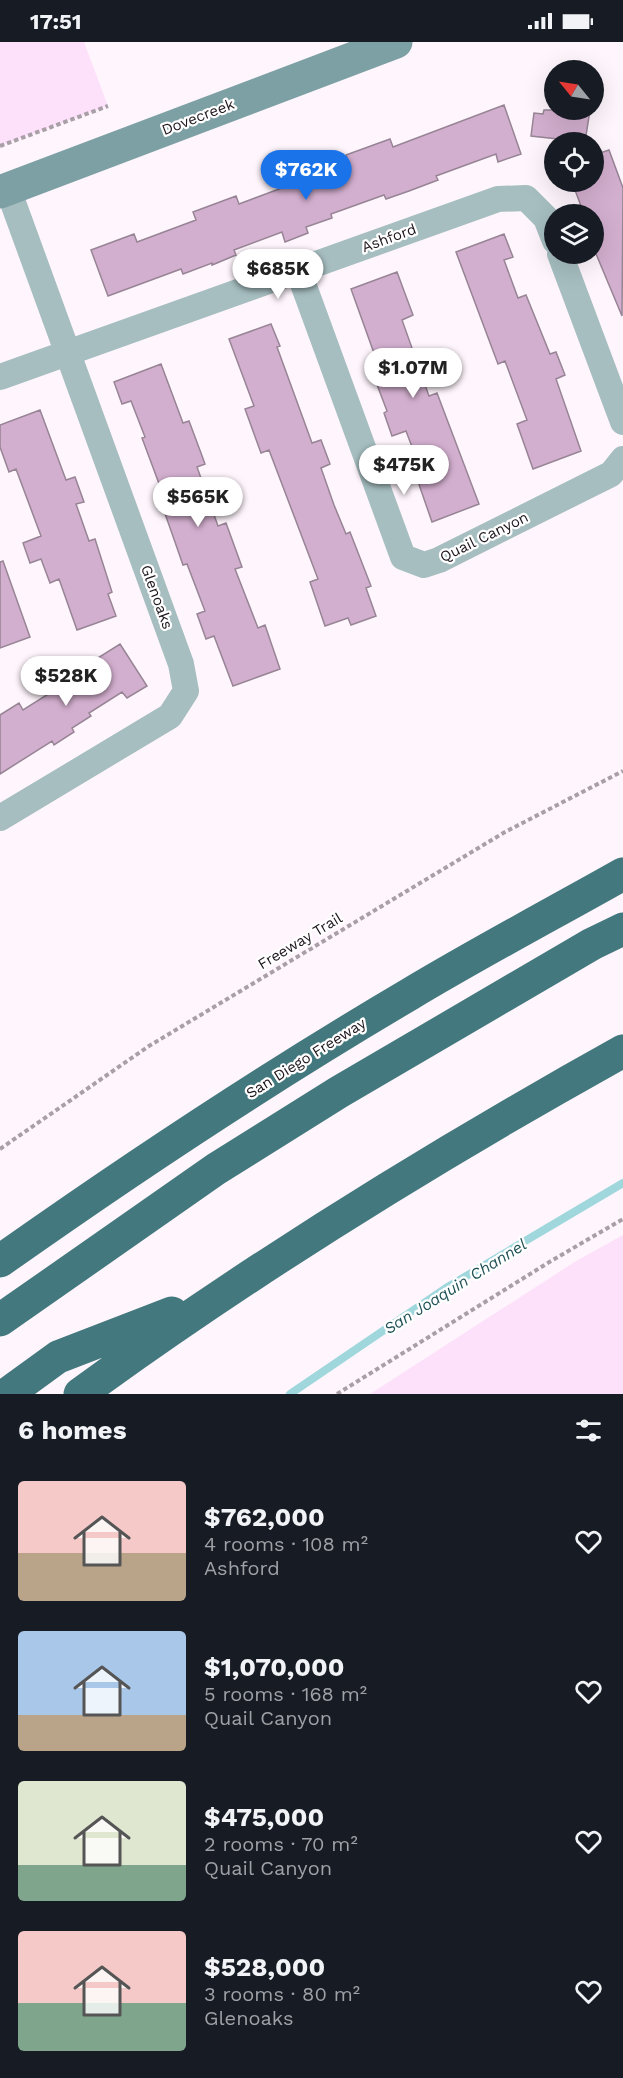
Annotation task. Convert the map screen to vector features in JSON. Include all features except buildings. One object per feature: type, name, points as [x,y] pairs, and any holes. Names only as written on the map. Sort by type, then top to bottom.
[{"type":"highway","name":"San Diego Freeway","points":[[0,1261],[213,1115],[314,1052],[410,994],[623,874]]},
{"type":"highway","points":[[0,1320],[216,1169],[339,1092],[592,944],[623,929]]},
{"type":"highway","points":[[80,1394],[224,1293],[465,1141],[623,1051]]},
{"type":"highway","points":[[7,1394],[58,1357],[224,1293]]},
{"type":"street","name":"Dovecreek","points":[[4,190],[396,42]]},
{"type":"street","name":"Glenoaks","points":[[0,818],[170,716],[186,691],[181,664],[68,351],[4,190]]},
{"type":"street","name":"Ashford","points":[[0,377],[498,199],[526,198],[544,216]]},
{"type":"street","points":[[564,264],[623,422]]},
{"type":"street","name":"Quail Canyon","points":[[298,270],[403,557],[424,565],[439,560],[617,467]]},
{"type":"path","points":[[0,146],[108,106]]},
{"type":"path","name":"Freeway Trail","points":[[0,1149],[148,1046],[505,832],[623,771]]},
{"type":"path","points":[[337,1394],[623,1219]]},
{"type":"shaded area","points":[[0,42],[84,42],[108,106],[0,146]]},
{"type":"shaded area","points":[[623,1235],[623,1394],[370,1394],[576,1261]]},
{"type":"waterway","name":"San Joaquin Channel","points":[[290,1394],[446,1288],[623,1183]]}]
